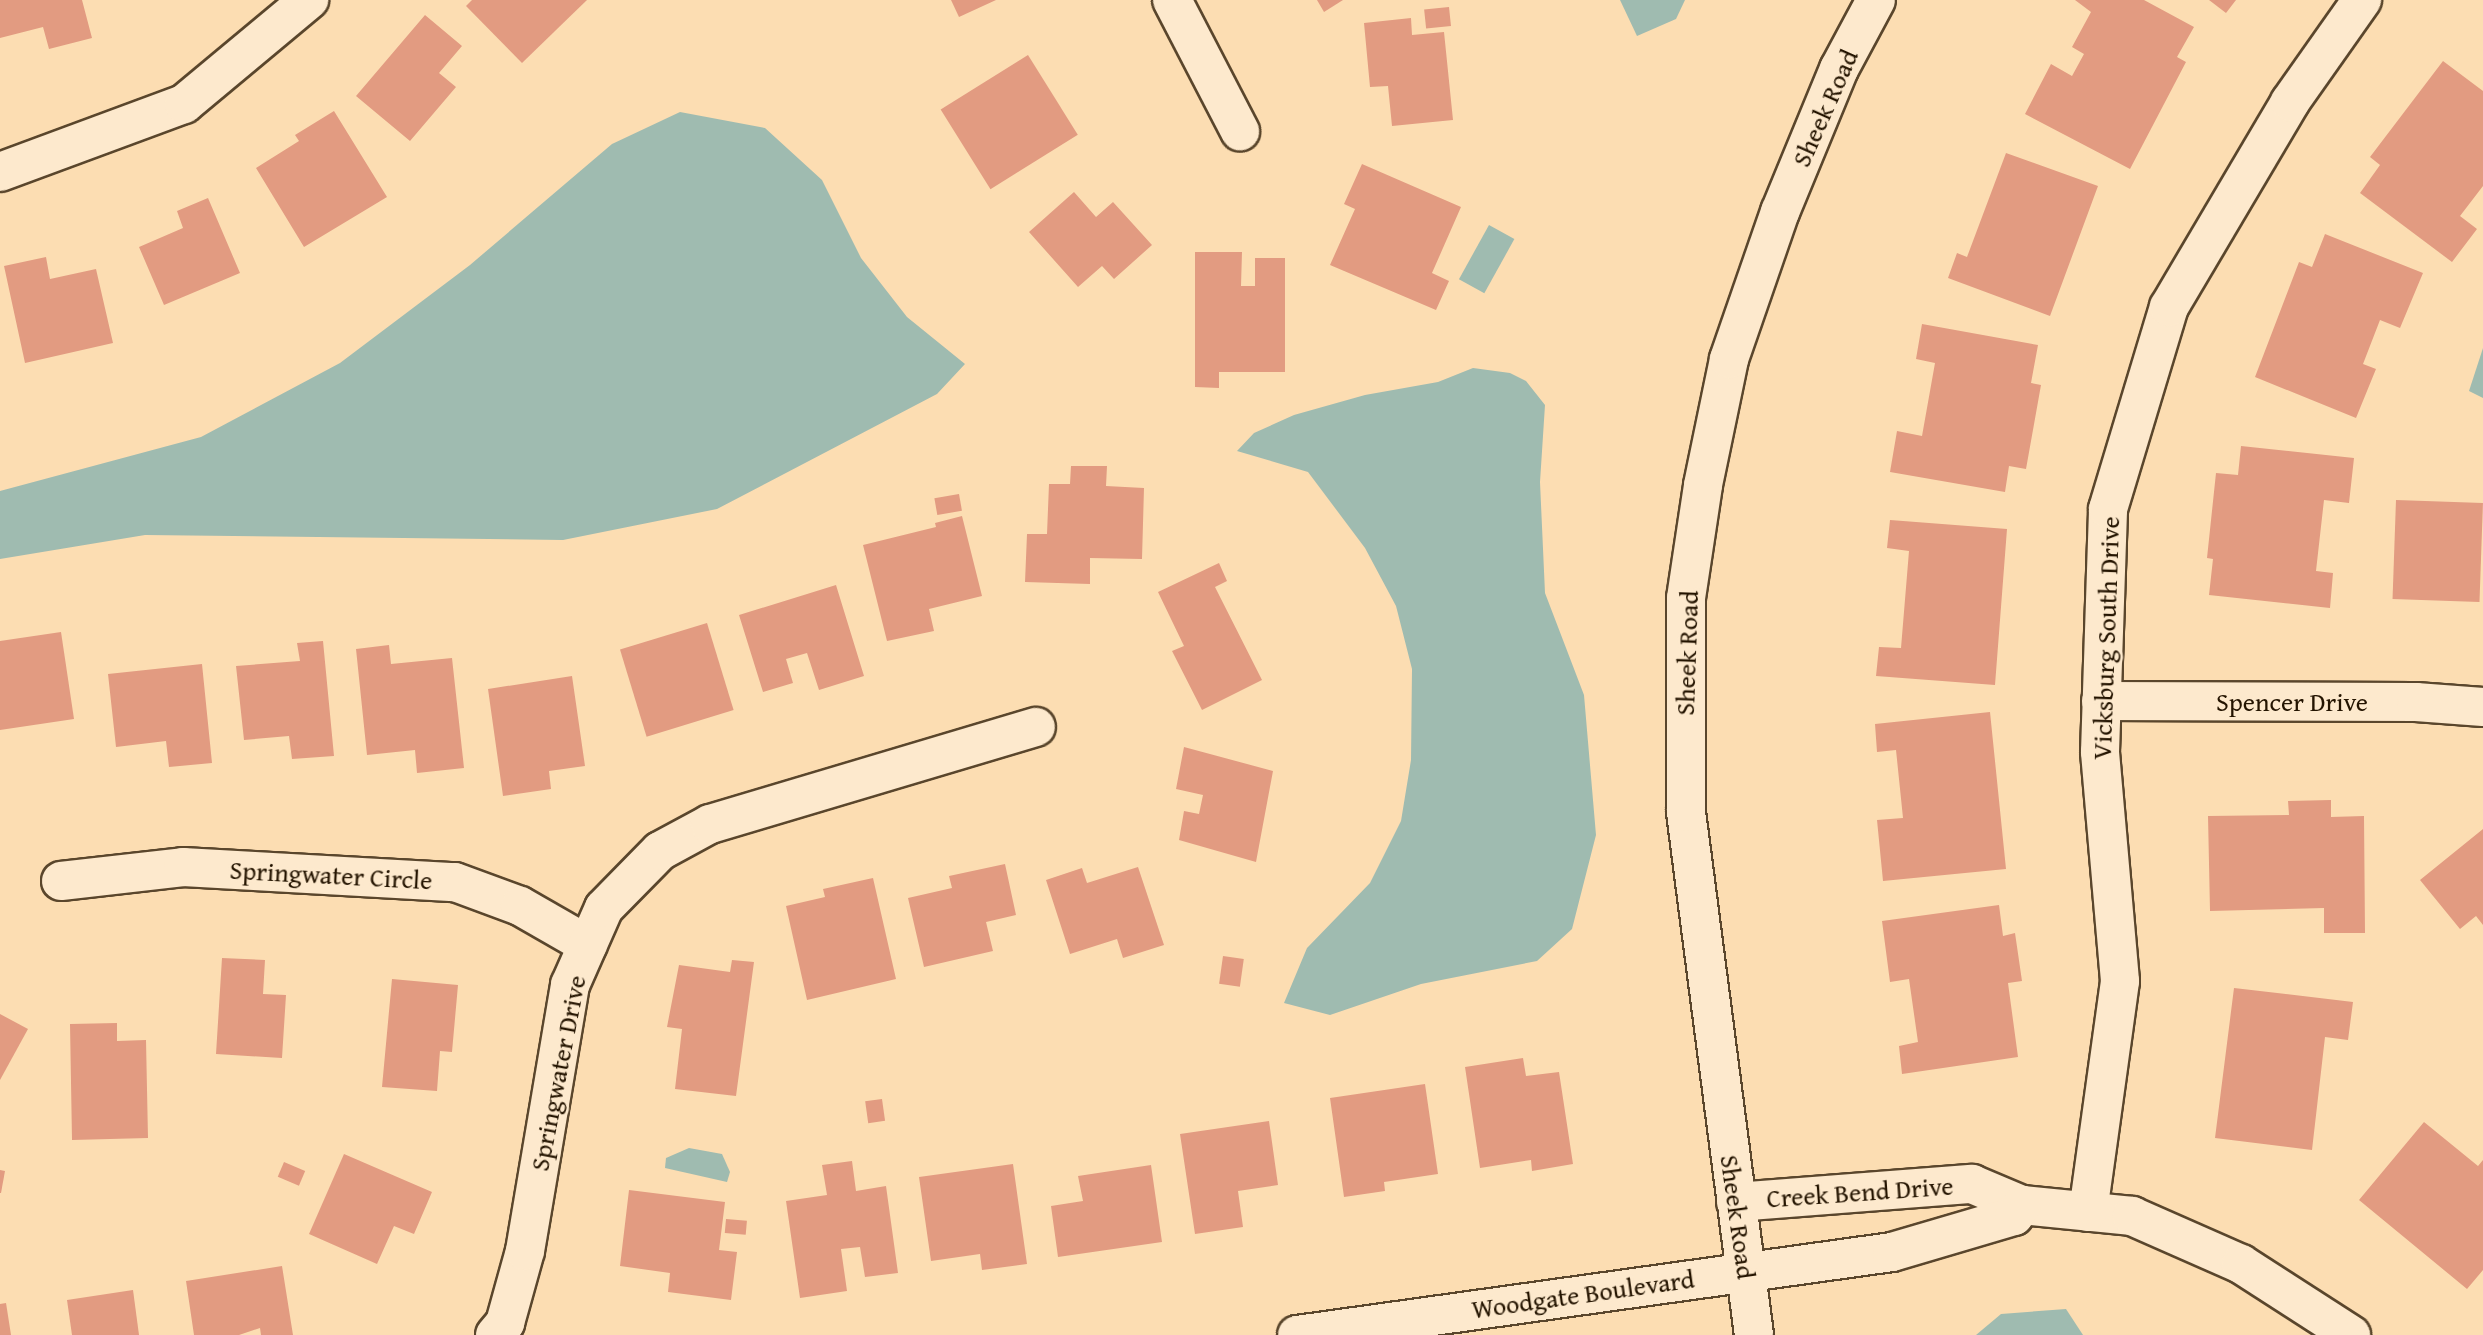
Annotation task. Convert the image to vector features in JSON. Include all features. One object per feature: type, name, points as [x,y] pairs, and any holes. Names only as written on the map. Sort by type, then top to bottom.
[{"type":"street","points":[[0,172],[184,104],[309,0]]},
{"type":"street","points":[[1172,0],[1240,131]]},
{"type":"street","name":"Sheek Road","points":[[1754,1335],[1686,813],[1686,598],[1703,485],[1730,359],[1780,212],[1839,69],[1876,0]]},
{"type":"street","name":"Vicksburg South Drive","points":[[2088,1212],[2120,981],[2100,752],[2108,509],[2169,307],[2290,102],[2362,0]]},
{"type":"street","name":"Spencer Drive","points":[[2101,701],[2483,706]]},
{"type":"street","name":"Springwater Drive","points":[[511,1331],[570,985],[604,908],[660,850],[710,824],[1036,727]]},
{"type":"street","name":"Springwater Circle","points":[[61,881],[183,867],[456,882],[520,906],[587,945]]},
{"type":"street","name":"Creek Bend Drive","points":[[1736,1202],[1972,1184],[2022,1205],[2132,1216],[2241,1264],[2351,1335]]},
{"type":"street","name":"Creek Bend Drive","points":[[1745,1271],[1892,1252],[2014,1216],[2022,1205]]},
{"type":"street","name":"Woodgate Boulevard","points":[[1297,1335],[1745,1271]]},
{"type":"shaded area","points":[[1620,0],[1685,0],[1676,19],[1637,36]]},
{"type":"shaded area","points":[[680,112],[765,128],[822,180],[861,258],[907,317],[965,364],[937,394],[717,509],[563,540],[145,535],[0,559],[0,491],[201,437],[340,363],[470,265],[612,144]]},
{"type":"shaded area","points":[[1489,225],[1514,239],[1484,293],[1459,279]]},
{"type":"shaded area","points":[[2483,348],[2483,398],[2469,391]]},
{"type":"shaded area","points":[[1473,368],[1510,373],[1526,381],[1545,405],[1540,482],[1545,593],[1584,695],[1596,835],[1572,929],[1537,961],[1421,984],[1330,1015],[1284,1003],[1307,948],[1370,883],[1401,821],[1411,760],[1412,669],[1396,606],[1365,548],[1308,472],[1237,451],[1254,433],[1294,415],[1365,395],[1438,382]]},
{"type":"shaded area","points":[[689,1148],[722,1154],[730,1172],[727,1182],[665,1168],[666,1158]]},
{"type":"shaded area","points":[[2066,1309],[2083,1335],[1976,1335],[2001,1314]]},
{"type":"building","points":[[0,0],[82,0],[92,38],[49,49],[43,27],[0,38]]},
{"type":"building","points":[[472,0],[587,0],[522,63],[466,6]]},
{"type":"building","points":[[951,0],[996,0],[959,17]]},
{"type":"building","points":[[1317,0],[1343,0],[1324,12]]},
{"type":"building","points":[[2075,0],[2144,0],[2194,27],[2177,57],[2186,62],[2130,169],[2025,114],[2051,64],[2072,76],[2084,54],[2072,47],[2091,12]]},
{"type":"building","points":[[2209,0],[2236,0],[2226,13]]},
{"type":"building","points":[[1449,7],[1451,26],[1426,29],[1424,10]]},
{"type":"building","points":[[425,15],[462,46],[439,73],[456,87],[410,141],[356,96]]},
{"type":"building","points":[[1411,18],[1412,35],[1444,32],[1453,120],[1392,126],[1388,86],[1370,87],[1364,23]]},
{"type":"building","points":[[1028,55],[1078,135],[990,189],[941,110]]},
{"type":"building","points":[[2443,61],[2483,91],[2483,186],[2460,216],[2477,229],[2452,262],[2360,193],[2380,165],[2370,157]]},
{"type":"building","points":[[334,111],[387,197],[304,247],[256,168],[299,141],[295,135]]},
{"type":"building","points":[[2006,153],[2098,186],[2050,316],[1948,278],[1957,253],[1967,257]]},
{"type":"building","points":[[1362,164],[1461,207],[1432,273],[1449,281],[1436,310],[1330,265],[1355,209],[1344,204]]},
{"type":"building","points":[[1074,192],[1096,217],[1113,202],[1152,245],[1114,279],[1102,266],[1078,287],[1029,232]]},
{"type":"building","points":[[208,198],[240,273],[164,305],[139,247],[183,228],[177,211]]},
{"type":"building","points":[[2325,234],[2423,273],[2400,328],[2380,320],[2363,364],[2376,369],[2356,418],[2255,377],[2299,262],[2312,267]]},
{"type":"building","points":[[1195,252],[1242,252],[1241,286],[1255,286],[1255,258],[1285,258],[1285,372],[1219,372],[1219,388],[1195,387]]},
{"type":"building","points":[[46,257],[50,279],[96,269],[113,343],[25,363],[4,266]]},
{"type":"building","points":[[1922,324],[2038,345],[2031,383],[2041,385],[2026,469],[2009,466],[2005,492],[1890,472],[1897,431],[1922,436],[1935,363],[1916,359]]},
{"type":"building","points":[[2241,446],[2354,458],[2349,503],[2324,500],[2316,571],[2333,573],[2330,608],[2209,595],[2213,559],[2207,558],[2216,473],[2238,475]]},
{"type":"building","points":[[1071,466],[1107,466],[1106,486],[1144,488],[1142,559],[1090,558],[1090,584],[1025,582],[1027,534],[1047,534],[1049,484],[1070,484]]},
{"type":"building","points":[[959,494],[962,511],[937,515],[934,498]]},
{"type":"building","points":[[2396,500],[2483,503],[2479,602],[2393,599]]},
{"type":"building","points":[[962,516],[982,596],[929,609],[934,631],[887,641],[863,545],[936,527],[935,523]]},
{"type":"building","points":[[1890,520],[2007,529],[1995,685],[1876,676],[1879,647],[1901,648],[1909,551],[1887,548]]},
{"type":"building","points":[[1219,563],[1227,581],[1215,587],[1262,680],[1202,710],[1172,651],[1184,646],[1158,592]]},
{"type":"building","points":[[836,585],[864,676],[819,690],[807,653],[786,659],[793,683],[763,692],[739,615]]},
{"type":"building","points":[[707,623],[734,710],[647,737],[620,650]]},
{"type":"building","points":[[61,632],[74,719],[0,730],[0,641]]},
{"type":"building","points":[[323,641],[334,756],[292,759],[289,736],[244,740],[236,666],[300,661],[297,643]]},
{"type":"building","points":[[389,645],[391,664],[452,658],[464,768],[417,773],[415,750],[367,755],[356,649]]},
{"type":"building","points":[[202,664],[212,763],[169,767],[166,741],[116,747],[108,674]]},
{"type":"building","points":[[572,676],[585,766],[549,771],[551,789],[503,796],[488,689]]},
{"type":"building","points":[[1990,712],[2006,869],[1883,881],[1877,820],[1903,818],[1896,750],[1877,752],[1875,724]]},
{"type":"building","points":[[1184,747],[1273,771],[1256,862],[1179,840],[1184,811],[1199,814],[1203,795],[1176,789]]},
{"type":"building","points":[[2331,800],[2331,817],[2364,816],[2365,933],[2324,933],[2324,908],[2210,911],[2208,816],[2289,815],[2288,801]]},
{"type":"building","points":[[2483,829],[2483,925],[2476,916],[2460,929],[2420,880]]},
{"type":"building","points":[[1005,864],[1016,915],[986,922],[993,951],[924,967],[908,898],[952,888],[949,876]]},
{"type":"building","points":[[1138,867],[1164,945],[1123,958],[1117,939],[1070,954],[1046,880],[1082,868],[1087,883]]},
{"type":"building","points":[[873,878],[896,979],[807,1000],[786,906],[825,897],[823,889]]},
{"type":"building","points":[[1999,905],[2003,936],[2015,933],[2022,981],[2008,983],[2018,1057],[1902,1074],[1899,1046],[1918,1042],[1909,979],[1890,982],[1882,921]]},
{"type":"building","points":[[1223,956],[1244,959],[1240,987],[1219,984]]},
{"type":"building","points":[[222,958],[265,960],[263,994],[286,995],[282,1058],[216,1054]]},
{"type":"building","points":[[732,960],[754,962],[736,1096],[675,1089],[682,1029],[667,1027],[679,965],[730,972]]},
{"type":"building","points":[[392,979],[458,985],[452,1052],[440,1051],[437,1091],[382,1087]]},
{"type":"building","points":[[2234,988],[2353,1002],[2348,1040],[2325,1037],[2312,1150],[2215,1138]]},
{"type":"building","points":[[0,1014],[28,1029],[0,1080]]},
{"type":"building","points":[[117,1023],[117,1041],[146,1040],[148,1138],[72,1140],[70,1024]]},
{"type":"building","points":[[1523,1058],[1526,1076],[1559,1072],[1573,1164],[1532,1171],[1531,1160],[1480,1168],[1465,1067]]},
{"type":"building","points":[[1425,1084],[1438,1174],[1384,1182],[1385,1191],[1344,1197],[1330,1098]]},
{"type":"building","points":[[882,1099],[885,1121],[868,1123],[865,1101]]},
{"type":"building","points":[[1269,1121],[1278,1185],[1238,1191],[1243,1227],[1195,1234],[1180,1134]]},
{"type":"building","points":[[2424,1122],[2478,1166],[2483,1160],[2483,1270],[2467,1289],[2359,1200]]},
{"type":"building","points":[[344,1154],[432,1192],[414,1234],[394,1226],[377,1264],[309,1234]]},
{"type":"building","points":[[852,1161],[856,1191],[886,1186],[898,1273],[865,1277],[860,1247],[841,1249],[847,1291],[800,1298],[786,1201],[827,1195],[822,1165]]},
{"type":"building","points":[[284,1162],[305,1171],[299,1186],[278,1177]]},
{"type":"building","points":[[1013,1164],[1027,1264],[982,1270],[980,1254],[931,1261],[919,1177]]},
{"type":"building","points":[[1151,1165],[1162,1242],[1058,1257],[1051,1206],[1083,1201],[1078,1176]]},
{"type":"building","points":[[0,1170],[5,1171],[1,1193],[0,1193]]},
{"type":"building","points":[[629,1190],[725,1202],[719,1250],[737,1252],[731,1300],[668,1292],[670,1273],[620,1266]]},
{"type":"building","points":[[726,1219],[747,1221],[746,1235],[725,1233]]},
{"type":"building","points":[[282,1266],[293,1335],[261,1335],[260,1328],[239,1335],[194,1335],[186,1281]]},
{"type":"building","points":[[133,1290],[139,1335],[72,1335],[67,1300]]},
{"type":"building","points":[[6,1303],[11,1335],[0,1335],[0,1304]]}]
